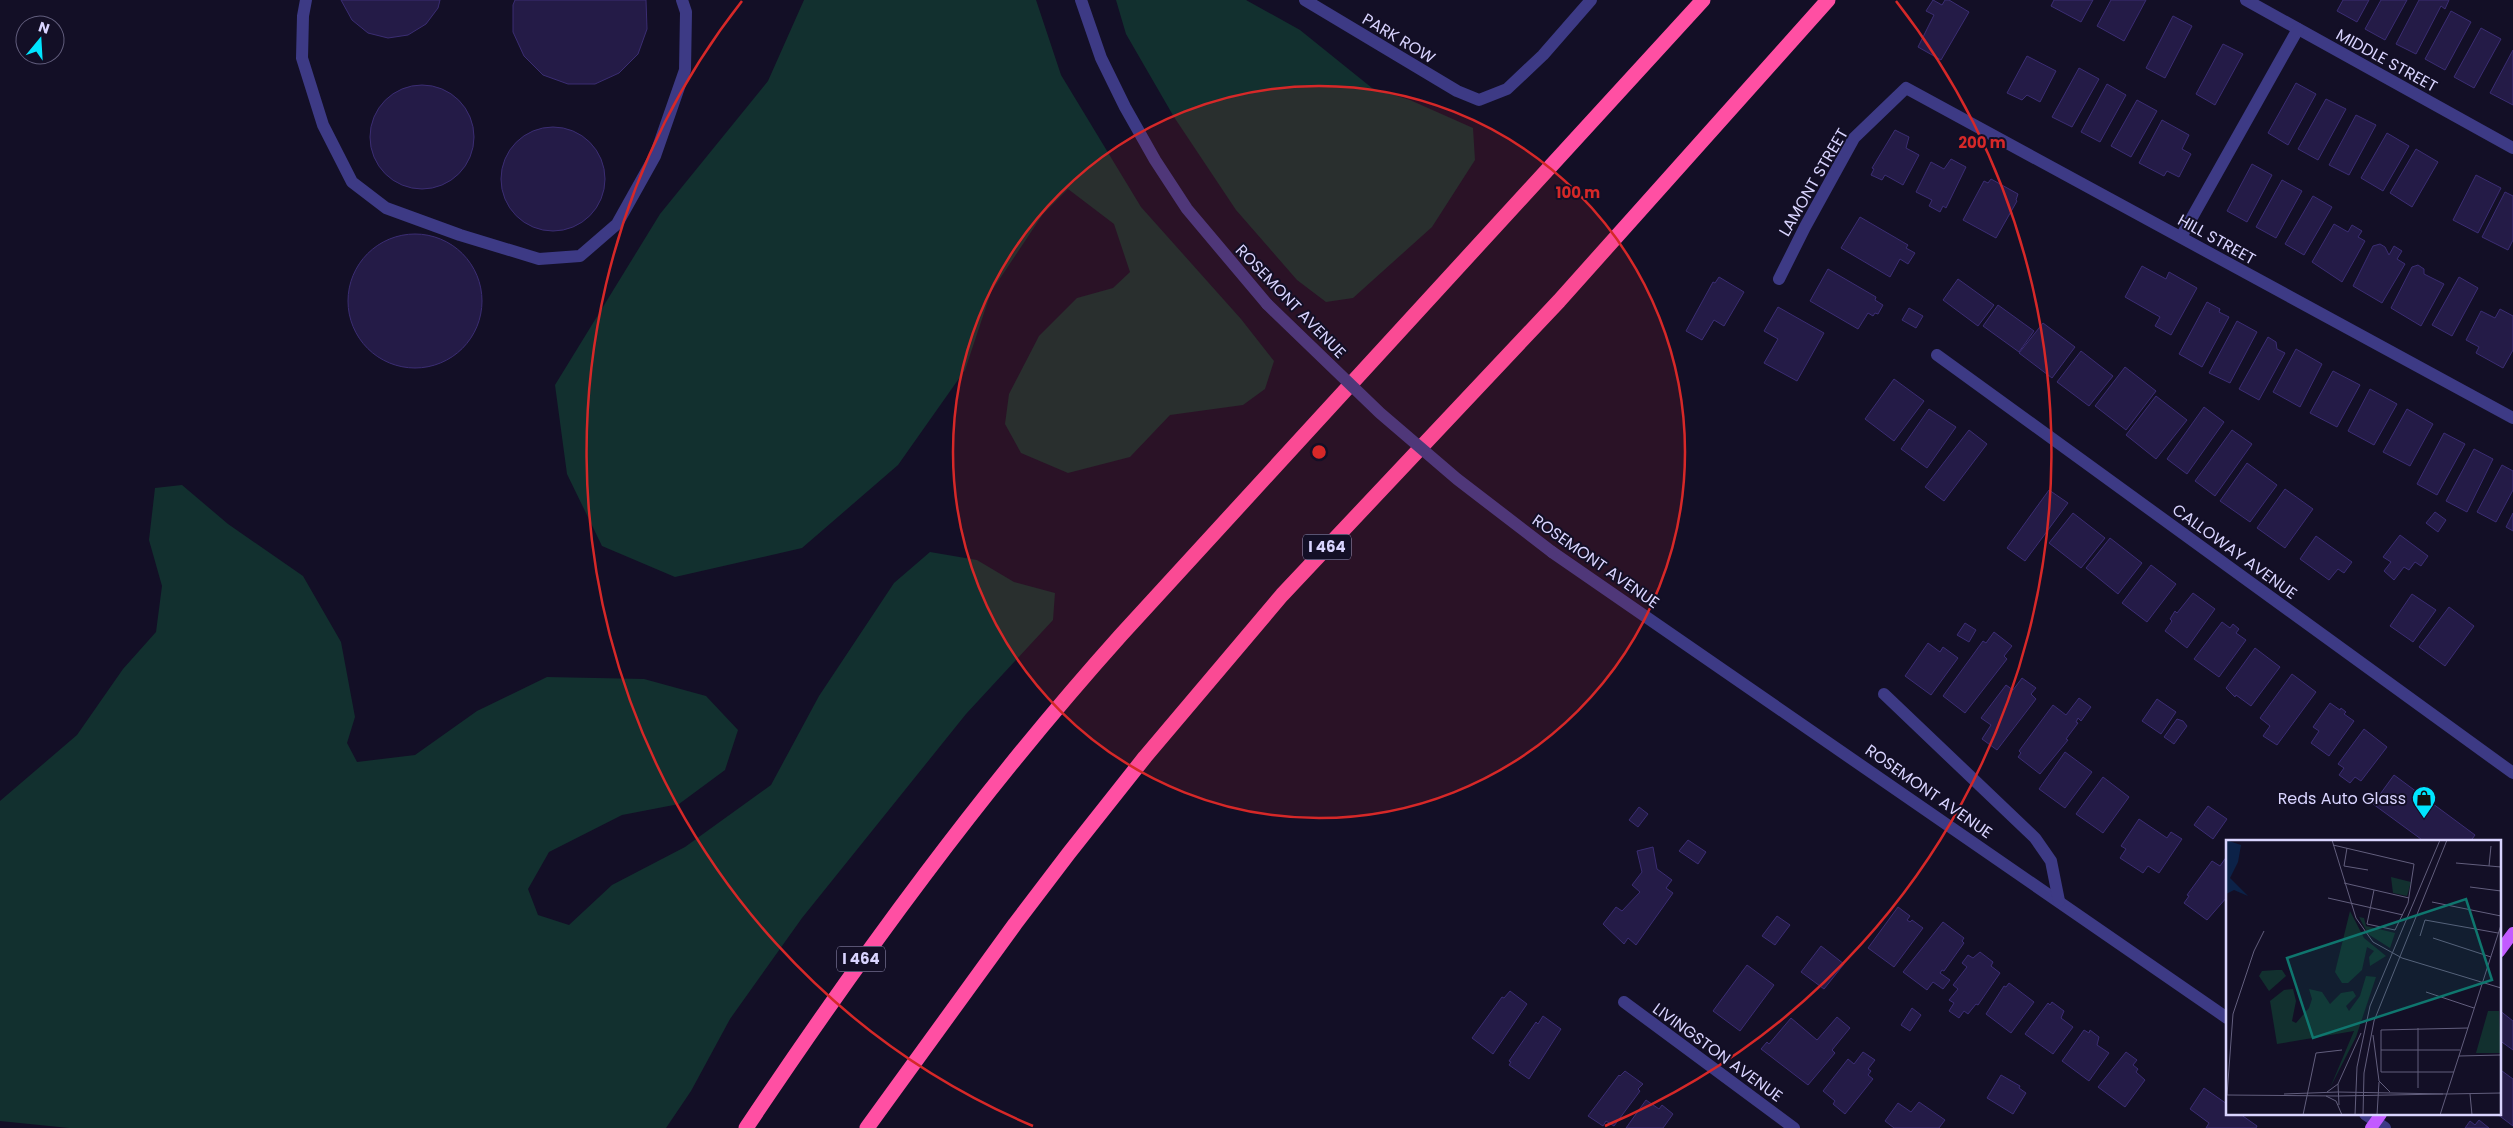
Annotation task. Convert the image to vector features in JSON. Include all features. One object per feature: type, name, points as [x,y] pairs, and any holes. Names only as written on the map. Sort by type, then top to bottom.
[{"type":"highway","name":"I 464","points":[[746,1128],[863,956],[1034,736],[1121,635],[1703,0]]},
{"type":"highway","name":"I 464","points":[[867,1128],[1069,853],[1145,757],[1282,594],[1559,301],[1828,0]]},
{"type":"main road","points":[[2500,951],[2513,933]]},
{"type":"street","points":[[306,0],[303,16],[302,58],[323,125],[352,182],[386,208],[460,235],[539,259],[580,256],[617,224],[655,156],[685,70],[686,12],[682,0]]},
{"type":"street","name":"ROSEMONT AVENUE","points":[[1081,0],[1101,58],[1125,108],[1186,209],[1267,304],[1380,413],[1457,480],[1552,552],[2226,1017]]},
{"type":"street","name":"PARK ROW","points":[[1305,0],[1457,92],[1479,100],[1507,89],[1544,55],[1592,0]]},
{"type":"street","name":"MIDDLE STREET","points":[[2246,0],[2513,148]]},
{"type":"street","points":[[2180,237],[2298,29]]},
{"type":"street","name":"HILL STREET","points":[[1906,88],[2513,418]]},
{"type":"street","name":"LAMONT STREET","points":[[1779,278],[1804,227],[1854,138],[1906,88]]},
{"type":"street","name":"CALLOWAY AVENUE","points":[[1937,356],[2513,773]]},
{"type":"street","points":[[1884,694],[2035,838],[2050,862],[2059,901]]},
{"type":"street","name":"LIVINGSTON AVENUE","points":[[1624,1002],[1794,1128]]},
{"type":"green space","points":[[804,0],[1036,0],[1061,75],[1141,207],[1241,319],[1274,361],[1265,389],[1243,405],[1170,415],[1130,457],[1068,473],[1021,453],[1005,424],[1009,394],[1039,336],[1077,298],[1113,288],[1130,272],[1114,224],[1068,189],[1043,214],[991,292],[965,370],[898,465],[802,548],[675,577],[602,546],[567,474],[555,385],[660,214],[768,81]]},
{"type":"green space","points":[[1116,0],[1246,0],[1300,30],[1372,88],[1410,100],[1473,128],[1475,160],[1432,227],[1353,298],[1326,302],[1297,280],[1236,210],[1174,117],[1126,34]]},
{"type":"green space","points":[[182,485],[228,524],[303,576],[341,642],[355,717],[347,743],[357,762],[415,755],[477,711],[547,677],[644,679],[706,696],[738,730],[725,770],[679,804],[622,815],[549,852],[528,889],[538,915],[569,925],[612,885],[685,847],[771,785],[819,696],[894,583],[930,552],[977,560],[1014,582],[1055,593],[1053,620],[966,714],[802,918],[730,1019],[691,1091],[666,1128],[69,1128],[0,1121],[0,801],[77,735],[123,669],[156,632],[162,586],[149,540],[155,488]]},
{"type":"building","points":[[341,0],[440,0],[438,8],[426,24],[408,35],[388,38],[368,33],[352,20]]},
{"type":"building","points":[[515,0],[646,0],[647,29],[638,54],[619,73],[595,84],[568,84],[543,75],[524,56],[513,32],[513,5]]},
{"type":"building","points":[[1933,0],[1942,5],[1945,0],[1949,0],[1969,12],[1941,60],[1918,47],[1934,15],[1926,11]]},
{"type":"building","points":[[2054,0],[2093,0],[2081,22],[2051,6]]},
{"type":"building","points":[[2111,0],[2146,0],[2124,41],[2097,26]]},
{"type":"building","points":[[2343,0],[2369,0],[2357,22],[2337,11]]},
{"type":"building","points":[[2381,0],[2407,0],[2385,40],[2365,29]]},
{"type":"building","points":[[2419,0],[2449,0],[2445,9],[2441,6],[2416,54],[2396,44]]},
{"type":"building","points":[[2451,11],[2471,22],[2445,70],[2425,59]]},
{"type":"building","points":[[2173,16],[2192,26],[2165,78],[2146,68]]},
{"type":"building","points":[[2481,28],[2501,39],[2474,88],[2454,77]]},
{"type":"building","points":[[2223,44],[2243,54],[2215,105],[2196,94]]},
{"type":"building","points":[[2513,50],[2513,105],[2490,93]]},
{"type":"building","points":[[2027,56],[2056,71],[2040,102],[2027,95],[2022,100],[2007,93]]},
{"type":"building","points":[[2079,68],[2099,79],[2072,127],[2052,117]]},
{"type":"building","points":[[2296,83],[2316,94],[2288,145],[2268,133]]},
{"type":"building","points":[[2107,84],[2126,95],[2100,142],[2081,132]]},
{"type":"building","points":[[422,85],[442,89],[459,100],[470,117],[474,137],[470,157],[459,174],[442,185],[422,189],[402,185],[385,174],[374,157],[370,137],[374,117],[385,100],[402,89]]},
{"type":"building","points":[[2326,99],[2346,109],[2318,160],[2298,149]]},
{"type":"building","points":[[2137,100],[2157,111],[2131,157],[2111,146]]},
{"type":"building","points":[[2356,115],[2376,125],[2349,175],[2329,165]]},
{"type":"building","points":[[2162,120],[2189,135],[2182,149],[2191,154],[2179,177],[2167,171],[2164,176],[2139,163]]},
{"type":"building","points":[[553,127],[573,131],[590,142],[601,159],[605,179],[601,199],[590,216],[573,227],[553,231],[533,227],[516,216],[505,199],[501,179],[505,159],[516,142],[533,131]]},
{"type":"building","points":[[1895,130],[1909,137],[1906,148],[1919,155],[1903,185],[1885,175],[1882,180],[1871,175],[1874,169],[1872,168]]},
{"type":"building","points":[[2387,133],[2409,146],[2383,191],[2361,178]]},
{"type":"building","points":[[2416,149],[2438,162],[2412,207],[2390,193]]},
{"type":"building","points":[[1951,159],[1966,167],[1946,208],[1943,206],[1940,212],[1929,206],[1932,200],[1916,192],[1931,162],[1944,169]]},
{"type":"building","points":[[2252,164],[2272,175],[2247,222],[2227,211]]},
{"type":"building","points":[[2476,175],[2501,188],[2478,233],[2453,220]]},
{"type":"building","points":[[1991,179],[2018,194],[2017,201],[1996,238],[1963,220],[1984,181],[1988,183]]},
{"type":"building","points":[[2282,180],[2302,191],[2276,238],[2256,227]]},
{"type":"building","points":[[2505,192],[2513,196],[2513,240],[2508,250],[2482,237]]},
{"type":"building","points":[[2313,196],[2332,207],[2304,255],[2285,244]]},
{"type":"building","points":[[1860,217],[1908,245],[1906,248],[1915,253],[1908,264],[1900,259],[1890,277],[1841,248]]},
{"type":"building","points":[[2334,224],[2348,232],[2352,225],[2362,231],[2358,237],[2365,241],[2342,282],[2312,262]]},
{"type":"building","points":[[415,234],[440,239],[462,254],[477,276],[482,301],[477,326],[462,348],[440,363],[415,368],[390,363],[368,348],[353,326],[348,301],[353,276],[368,254],[390,239]]},
{"type":"building","points":[[2380,244],[2385,247],[2389,255],[2394,246],[2402,251],[2397,259],[2405,264],[2382,303],[2353,286],[2373,246]]},
{"type":"building","points":[[2418,265],[2424,269],[2424,274],[2444,284],[2421,326],[2391,308],[2412,267]]},
{"type":"building","points":[[2142,266],[2166,279],[2169,272],[2197,288],[2171,335],[2155,326],[2160,317],[2125,297]]},
{"type":"building","points":[[1828,269],[1876,297],[1875,300],[1883,305],[1878,314],[1875,313],[1873,316],[1868,313],[1858,329],[1810,301]]},
{"type":"building","points":[[1719,277],[1744,292],[1724,326],[1714,320],[1702,340],[1686,331],[1713,282],[1715,283]]},
{"type":"building","points":[[2459,277],[2478,288],[2452,336],[2432,325]]},
{"type":"building","points":[[1958,279],[1994,305],[1978,326],[1943,300]]},
{"type":"building","points":[[2207,302],[2220,309],[2219,312],[2229,317],[2202,367],[2179,354]]},
{"type":"building","points":[[1998,305],[2034,331],[2019,352],[1983,326]]},
{"type":"building","points":[[1778,307],[1824,333],[1797,381],[1764,363],[1778,339],[1764,331]]},
{"type":"building","points":[[1909,308],[1923,316],[1916,328],[1902,320]]},
{"type":"building","points":[[2500,309],[2513,316],[2513,350],[2503,368],[2476,353],[2479,347],[2466,340],[2481,311],[2495,318]]},
{"type":"building","points":[[2237,321],[2257,332],[2230,383],[2209,373]]},
{"type":"building","points":[[2043,323],[2075,347],[2052,378],[2019,353]]},
{"type":"building","points":[[2268,337],[2276,342],[2277,349],[2285,353],[2259,400],[2239,389]]},
{"type":"building","points":[[2296,349],[2322,364],[2300,407],[2273,392]]},
{"type":"building","points":[[2081,351],[2113,376],[2089,406],[2057,382]]},
{"type":"building","points":[[2125,367],[2156,391],[2126,430],[2095,406]]},
{"type":"building","points":[[2333,371],[2360,385],[2337,427],[2310,413]]},
{"type":"building","points":[[1894,379],[1924,401],[1894,441],[1865,419]]},
{"type":"building","points":[[2370,389],[2397,404],[2374,445],[2348,431]]},
{"type":"building","points":[[2156,396],[2187,420],[2156,459],[2126,435]]},
{"type":"building","points":[[2204,407],[2224,422],[2187,474],[2167,459]]},
{"type":"building","points":[[1929,409],[1956,427],[1927,468],[1901,449]]},
{"type":"building","points":[[2407,409],[2433,424],[2410,466],[2383,452]]},
{"type":"building","points":[[1969,430],[1987,444],[1944,501],[1925,487]]},
{"type":"building","points":[[2232,430],[2252,444],[2215,496],[2195,481]]},
{"type":"building","points":[[2444,433],[2465,444],[2437,495],[2417,484]]},
{"type":"building","points":[[2474,449],[2493,459],[2467,512],[2446,501]]},
{"type":"building","points":[[2247,463],[2277,485],[2250,522],[2220,501]]},
{"type":"building","points":[[2502,465],[2513,471],[2513,490],[2496,522],[2477,512]]},
{"type":"building","points":[[2285,489],[2313,509],[2285,548],[2257,528]]},
{"type":"building","points":[[2049,490],[2068,503],[2025,561],[2007,548]]},
{"type":"building","points":[[2435,512],[2446,520],[2438,532],[2426,523]]},
{"type":"building","points":[[2073,513],[2105,538],[2081,568],[2049,543]]},
{"type":"building","points":[[2513,513],[2513,531],[2506,527]]},
{"type":"building","points":[[2400,535],[2428,556],[2421,566],[2415,562],[2409,570],[2404,567],[2394,580],[2384,571],[2391,562],[2383,557]]},
{"type":"building","points":[[2316,536],[2352,562],[2344,573],[2338,569],[2329,580],[2300,559]]},
{"type":"building","points":[[2110,538],[2142,563],[2118,594],[2086,568]]},
{"type":"building","points":[[2151,565],[2176,584],[2147,622],[2122,603]]},
{"type":"building","points":[[2193,593],[2215,609],[2187,648],[2165,631],[2172,621],[2170,619],[2175,611],[2177,613]]},
{"type":"building","points":[[2412,594],[2436,610],[2413,642],[2390,626]]},
{"type":"building","points":[[2449,607],[2474,626],[2445,666],[2419,647]]},
{"type":"building","points":[[2222,622],[2230,628],[2233,624],[2239,629],[2236,633],[2246,640],[2219,677],[2194,659]]},
{"type":"building","points":[[1965,623],[1976,630],[1969,642],[1957,635]]},
{"type":"building","points":[[1994,632],[2012,646],[2004,656],[2007,659],[1965,713],[1943,696],[1983,641],[1986,643]]},
{"type":"building","points":[[1928,643],[1940,652],[1943,647],[1958,658],[1931,695],[1905,676]]},
{"type":"building","points":[[2255,648],[2280,667],[2251,706],[2236,695],[2235,697],[2226,688]]},
{"type":"building","points":[[2292,674],[2316,692],[2277,745],[2263,736],[2270,726],[2260,718]]},
{"type":"building","points":[[2022,678],[2036,688],[2031,694],[2036,699],[1997,750],[1982,739],[1991,725],[1981,718],[2006,685],[2013,690]]},
{"type":"building","points":[[2079,698],[2091,707],[2081,721],[2078,718],[2076,722],[2078,723],[2066,739],[2068,740],[2040,774],[2018,757],[2021,753],[2019,751],[2053,705],[2066,715]]},
{"type":"building","points":[[2157,699],[2176,712],[2161,734],[2142,721]]},
{"type":"building","points":[[2330,703],[2340,710],[2341,708],[2346,712],[2344,714],[2354,721],[2329,756],[2311,743],[2319,731],[2313,727]]},
{"type":"building","points":[[2177,719],[2183,721],[2187,726],[2174,744],[2164,737]]},
{"type":"building","points":[[2364,729],[2387,747],[2361,781],[2355,777],[2350,783],[2339,775],[2344,768],[2338,764]]},
{"type":"building","points":[[2065,752],[2092,772],[2065,808],[2039,789]]},
{"type":"building","name":"Reds Auto Glass","points":[[2394,775],[2475,835],[2471,840],[2422,840],[2373,804]]},
{"type":"building","points":[[2103,777],[2129,797],[2103,833],[2076,814]]},
{"type":"building","points":[[2208,806],[2227,819],[2213,839],[2194,825]]},
{"type":"building","points":[[1639,807],[1648,814],[1638,827],[1629,820]]},
{"type":"building","points":[[2139,819],[2167,838],[2171,832],[2182,839],[2159,873],[2148,866],[2143,873],[2120,858],[2126,849],[2121,846]]},
{"type":"building","points":[[1688,840],[1706,852],[1698,864],[1679,851]]},
{"type":"building","points":[[1653,847],[1657,869],[1672,880],[1666,888],[1673,893],[1636,945],[1628,938],[1624,944],[1603,924],[1616,907],[1622,911],[1640,892],[1632,885],[1642,872],[1637,851]]},
{"type":"building","points":[[2226,857],[2226,898],[2207,920],[2184,903],[2189,896],[2187,895],[2212,861],[2220,866]]},
{"type":"building","points":[[1898,907],[1910,916],[1907,920],[1910,922],[1912,920],[1923,928],[1894,967],[1868,948]]},
{"type":"building","points":[[1777,916],[1790,925],[1775,945],[1762,936]]},
{"type":"building","points":[[1943,922],[1964,938],[1962,941],[1964,943],[1944,971],[1942,970],[1940,973],[1950,980],[1943,989],[1933,982],[1927,990],[1903,972]]},
{"type":"building","points":[[1821,946],[1844,964],[1824,989],[1801,972]]},
{"type":"building","points":[[1980,952],[1993,962],[1991,966],[2000,973],[1978,1005],[1976,1004],[1968,1014],[1964,1011],[1959,1018],[1949,1011],[1954,1003],[1949,1000],[1958,989],[1953,985],[1967,967],[1962,963],[1968,955],[1973,958]]},
{"type":"building","points":[[1747,965],[1774,985],[1740,1031],[1713,1011]]},
{"type":"building","points":[[2009,983],[2034,1002],[2011,1033],[1986,1014],[2004,986],[2006,987]]},
{"type":"building","points":[[1510,991],[1527,1004],[1493,1054],[1472,1038],[1502,997],[1504,998]]},
{"type":"building","points":[[2052,1002],[2064,1011],[2061,1018],[2073,1027],[2053,1054],[2025,1034],[2048,1003],[2050,1005]]},
{"type":"building","points":[[1912,1008],[1921,1015],[1910,1031],[1901,1025]]},
{"type":"building","points":[[2500,1011],[2513,1021],[2513,1050],[2500,1041]]},
{"type":"building","points":[[1543,1016],[1561,1029],[1529,1079],[1509,1065],[1511,1062],[1509,1061],[1536,1022],[1538,1024]]},
{"type":"building","points":[[1837,1017],[1850,1028],[1832,1050],[1835,1053],[1808,1085],[1761,1049],[1767,1042],[1769,1044],[1791,1018],[1817,1040]]},
{"type":"building","points":[[2084,1030],[2089,1033],[2090,1030],[2099,1037],[2097,1045],[2109,1053],[2089,1081],[2062,1061]]},
{"type":"building","points":[[1863,1052],[1875,1060],[1868,1069],[1871,1071],[1868,1075],[1873,1079],[1845,1114],[1833,1104],[1835,1101],[1823,1091],[1848,1059],[1854,1064]]},
{"type":"building","points":[[2126,1052],[2137,1060],[2133,1065],[2138,1069],[2136,1072],[2145,1080],[2125,1107],[2098,1087]]},
{"type":"building","points":[[1625,1071],[1643,1084],[1638,1089],[1640,1091],[1614,1126],[1606,1121],[1603,1126],[1588,1116],[1619,1075]]},
{"type":"building","points":[[2502,1071],[2513,1079],[2513,1126],[2500,1116],[2500,1074]]},
{"type":"building","points":[[2001,1075],[2020,1086],[2019,1088],[2026,1093],[2013,1114],[1987,1098]]},
{"type":"building","points":[[2204,1088],[2226,1103],[2226,1116],[2243,1116],[2257,1126],[2256,1128],[2206,1128],[2209,1123],[2190,1109]]},
{"type":"building","points":[[1646,1100],[1659,1109],[1662,1105],[1673,1114],[1663,1128],[1626,1128]]},
{"type":"building","points":[[1919,1102],[1945,1120],[1939,1128],[1894,1128],[1885,1121],[1898,1103],[1911,1112]]},
{"type":"building","points":[[2479,1120],[2489,1128],[2465,1128],[2470,1121],[2475,1125]]},
{"type":"place","name":"Reds Auto Glass","points":[[2424,819]]}]
